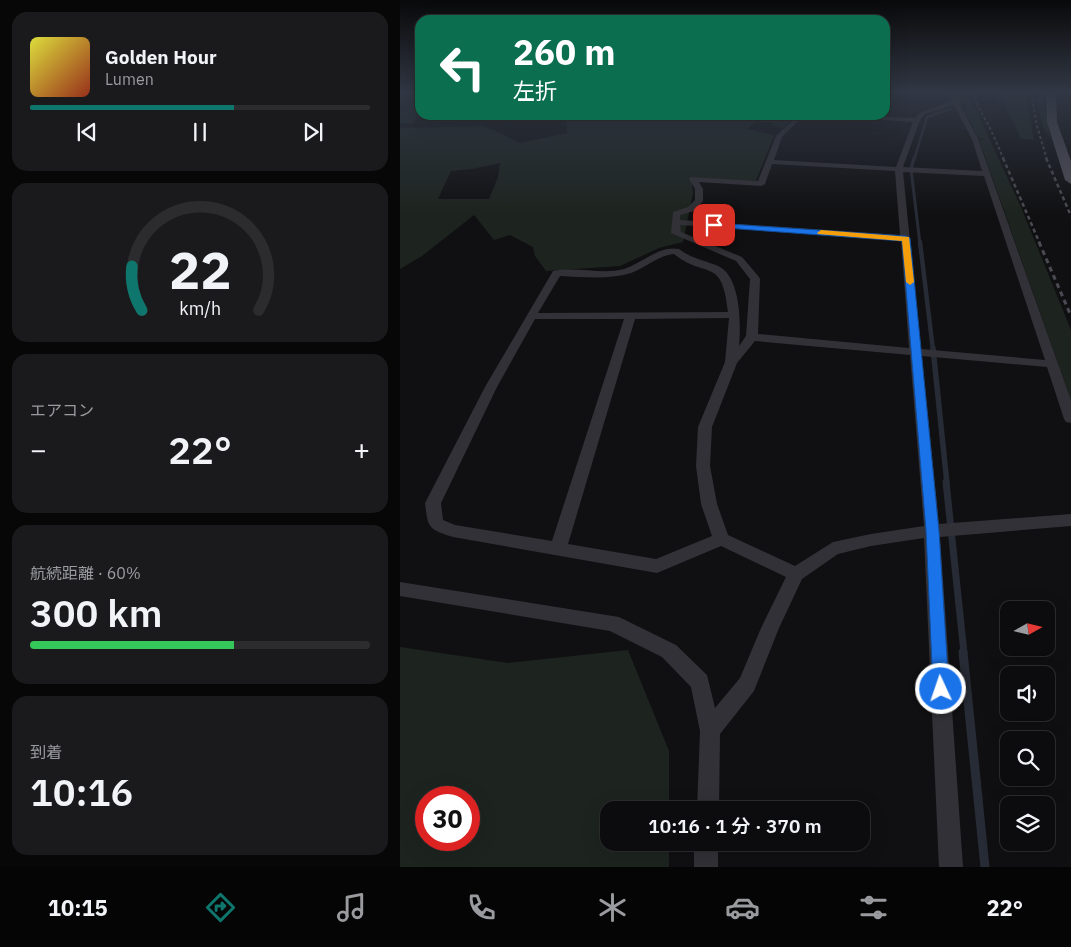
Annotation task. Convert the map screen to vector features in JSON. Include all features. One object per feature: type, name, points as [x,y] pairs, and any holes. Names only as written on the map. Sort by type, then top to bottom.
[{"type":"main road","points":[[1056,133],[1071,180]]},
{"type":"street","points":[[731,362],[752,337],[755,279],[739,259],[676,233],[676,214],[692,208],[699,201],[699,189],[693,179],[761,184],[779,136],[783,133]]},
{"type":"street","points":[[912,133],[900,169],[932,531],[951,867]]},
{"type":"street","points":[[972,133],[1071,419]]},
{"type":"street","points":[[769,162],[987,174]]},
{"type":"street","points":[[676,222],[906,238]]},
{"type":"street","points":[[721,539],[657,566],[454,531],[435,523],[434,503],[491,387],[557,273],[602,274],[626,271],[651,260],[663,251],[676,251],[686,259],[717,269],[725,277],[735,324],[731,362],[704,427],[703,466],[709,504],[721,539],[796,574]]},
{"type":"street","points":[[558,549],[631,315]]},
{"type":"street","points":[[531,316],[734,315]]},
{"type":"street","points":[[752,337],[1052,364]]},
{"type":"street","points":[[710,731],[747,684],[770,628],[796,574],[833,550],[871,540],[932,531],[1071,520]]},
{"type":"street","points":[[400,589],[613,623],[669,651],[700,682],[710,731],[708,801]]},
{"type":"street","points":[[706,851],[706,867]]},
{"type":"shaded area","points":[[400,133],[500,133],[520,143],[565,133],[774,135],[756,181],[691,178],[693,193],[683,242],[659,248],[620,266],[546,271],[535,256],[533,247],[510,235],[494,240],[474,215],[422,256],[400,269]],"holes":[[[500,163],[498,177],[489,199],[438,199],[451,171]]]},
{"type":"shaded area","points":[[976,133],[987,133],[1021,207],[1071,330],[1071,400],[979,140],[985,139],[978,138]]},
{"type":"shaded area","points":[[1018,133],[1033,133],[1034,140],[1021,139]]},
{"type":"shaded area","points":[[400,647],[508,663],[628,650],[669,751],[669,801],[600,801],[600,851],[669,851],[669,867],[400,867]]},
{"type":"waterway","points":[[914,160],[922,133]]},
{"type":"waterway","points":[[914,158],[911,169],[920,244]]},
{"type":"waterway","points":[[920,242],[933,350]]},
{"type":"waterway","points":[[933,348],[947,484]]},
{"type":"waterway","points":[[946,482],[964,653]]},
{"type":"waterway","points":[[963,652],[985,867]]},
{"type":"railway","points":[[992,133],[1004,160]]},
{"type":"railway","points":[[1039,133],[1047,160]]},
{"type":"railway","points":[[1003,158],[1040,244]]},
{"type":"railway","points":[[1046,158],[1071,216]]},
{"type":"railway","points":[[1039,242],[1071,316]]},
{"type":"slow traffic","points":[[821,233],[906,238],[910,282]]},
{"type":"route","points":[[714,225],[906,238],[932,531],[941,689]]}]
